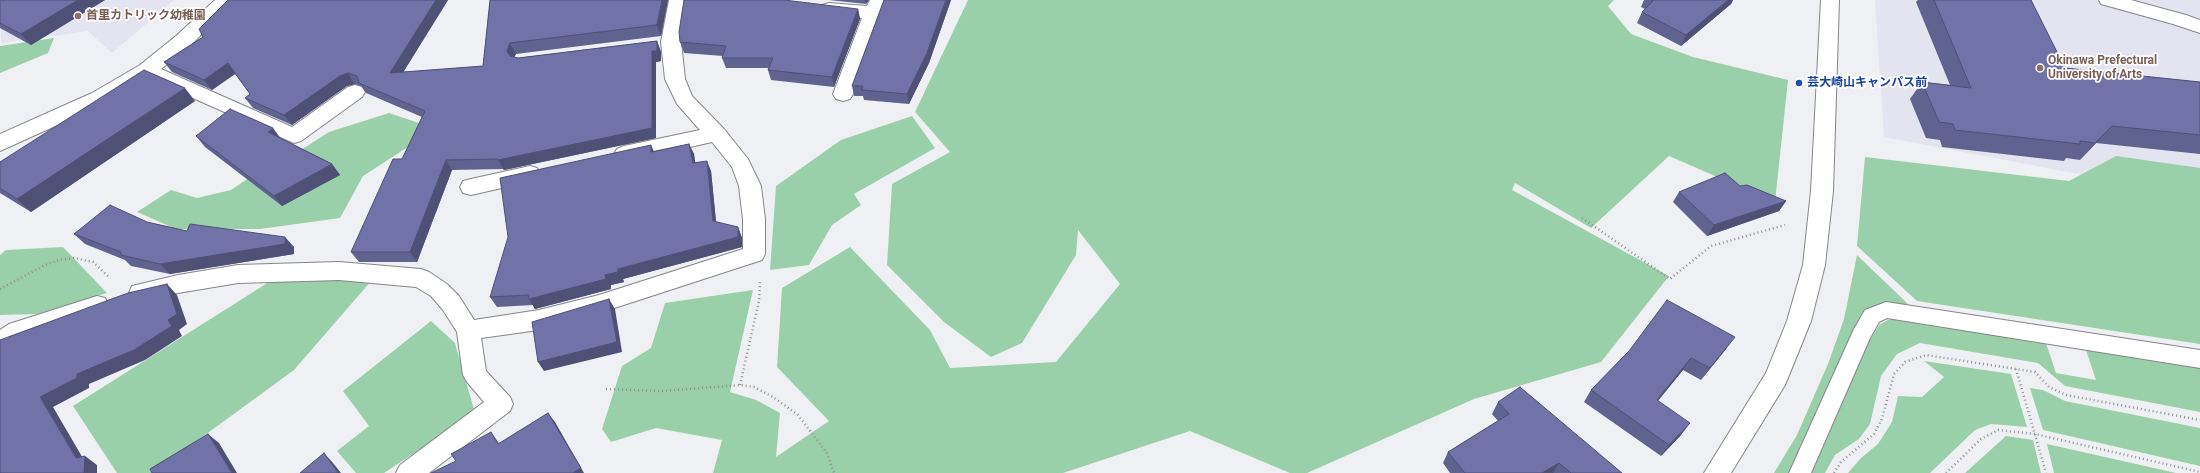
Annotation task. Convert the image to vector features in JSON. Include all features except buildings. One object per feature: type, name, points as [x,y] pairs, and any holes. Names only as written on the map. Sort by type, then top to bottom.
[{"type":"street","points":[[0,144],[99,98],[147,70],[183,41],[225,0],[231,0]]},
{"type":"street","points":[[468,330],[539,320],[584,308],[754,254],[754,219],[750,186],[741,164],[717,134],[699,117],[681,92],[675,80],[663,43],[678,0]]},
{"type":"street","points":[[1717,473],[1776,378],[1799,321],[1814,265],[1822,191],[1830,0]]},
{"type":"street","points":[[2108,0],[2179,19],[2200,27]]},
{"type":"street","points":[[815,7],[876,7],[843,94]]},
{"type":"street","points":[[147,70],[294,136],[355,92]]},
{"type":"street","points":[[609,157],[717,134]]},
{"type":"street","points":[[471,187],[548,170]]},
{"type":"street","points":[[0,342],[17,331],[126,296],[178,284],[238,274],[339,271],[420,278],[439,290],[451,303],[468,330],[475,375],[501,404],[409,473]]},
{"type":"lane","points":[[1800,473],[1861,335],[1872,316],[1886,310],[2200,359]]},
{"type":"path","points":[[1582,218],[1670,279],[1710,246],[1785,225]]},
{"type":"path","points":[[740,385],[759,301],[761,265],[754,254]]},
{"type":"path","points":[[0,289],[44,265],[59,260],[74,258],[93,262],[124,291],[126,296]]},
{"type":"path","points":[[1834,473],[1841,462],[1874,434],[1882,419],[1894,374],[1905,362],[1926,355],[2036,372],[2049,387],[2066,395],[2200,420]]},
{"type":"path","points":[[2016,369],[2046,473]]},
{"type":"path","points":[[606,389],[662,391],[740,385],[754,387],[773,397],[798,415],[827,453],[834,473]]},
{"type":"path","points":[[1946,473],[1981,439],[1998,430],[2035,434],[2200,472]]},
{"type":"shaded area","name":"首里カトリック幼稚園","points":[[0,0],[174,0],[112,53],[88,31],[1,43]]},
{"type":"shaded area","name":"Okinawa Prefectural University of Arts","points":[[1875,0],[2200,0],[2200,197],[1884,137]]},
{"type":"green space","points":[[968,0],[1614,0],[1608,6],[1631,34],[1693,57],[1788,80],[1775,202],[1669,156],[1591,228],[1515,183],[1512,190],[1669,276],[1601,362],[1474,399],[1307,473],[1290,473],[1190,431],[1063,473],[713,473],[722,440],[656,428],[611,442],[602,429],[622,366],[651,348],[665,303],[753,290],[730,392],[756,400],[780,413],[776,457],[829,421],[777,367],[782,288],[850,247],[930,330],[950,368],[1056,362],[1120,284],[1078,230],[1076,255],[1022,343],[991,357],[944,322],[887,265],[892,184],[950,152],[915,112]]},
{"type":"green space","points":[[54,38],[48,53],[0,73],[0,46]]},
{"type":"green space","points":[[389,113],[419,123],[411,145],[363,176],[340,218],[260,229],[176,229],[137,212],[171,190],[197,198],[231,190],[276,160],[293,155],[329,132]]},
{"type":"green space","points":[[912,116],[935,148],[854,194],[861,205],[832,225],[809,265],[770,270],[776,186],[841,140]]},
{"type":"green space","points":[[2116,156],[2200,168],[2200,344],[1917,301],[1857,246],[1865,157],[2069,181]]},
{"type":"green space","points":[[63,247],[107,293],[37,314],[0,315],[0,255],[6,250]]},
{"type":"green space","points":[[1857,255],[1908,304],[1885,305],[1790,473],[1774,473],[1797,435],[1828,364],[1844,319]]},
{"type":"green space","points":[[372,280],[294,370],[153,473],[117,473],[73,406],[269,282]]},
{"type":"green space","points":[[1905,318],[2045,340],[2056,373],[2096,380],[2086,350],[2200,367],[2200,412],[2065,386],[2038,363],[1920,343],[1897,354],[1881,376],[1870,424],[1859,439],[1835,455],[1825,473],[1810,473],[1868,343],[1879,325],[1890,319]]},
{"type":"green space","points":[[431,321],[455,343],[475,413],[384,473],[356,473],[337,451],[369,426],[343,391]]},
{"type":"green space","points":[[1924,361],[2011,374],[2027,427],[1991,424],[1975,430],[1930,473],[1848,473],[1861,458],[1878,444],[1892,422],[1898,396],[1922,397],[1944,377]]},
{"type":"green space","points":[[2030,388],[2043,390],[2065,401],[2200,428],[2200,466],[2043,430]]},
{"type":"green space","points":[[2006,436],[2033,440],[2041,473],[1965,473]]},
{"type":"green space","points":[[2047,444],[2176,473],[2054,473]]},
{"type":"place","name":"首里カトリック幼稚園","points":[[78,16]]},
{"type":"place","name":"Okinawa Prefectural University of Arts","points":[[2040,68]]},
{"type":"place","name":"芸大崎山キャンパス前","points":[[1799,83]]}]
